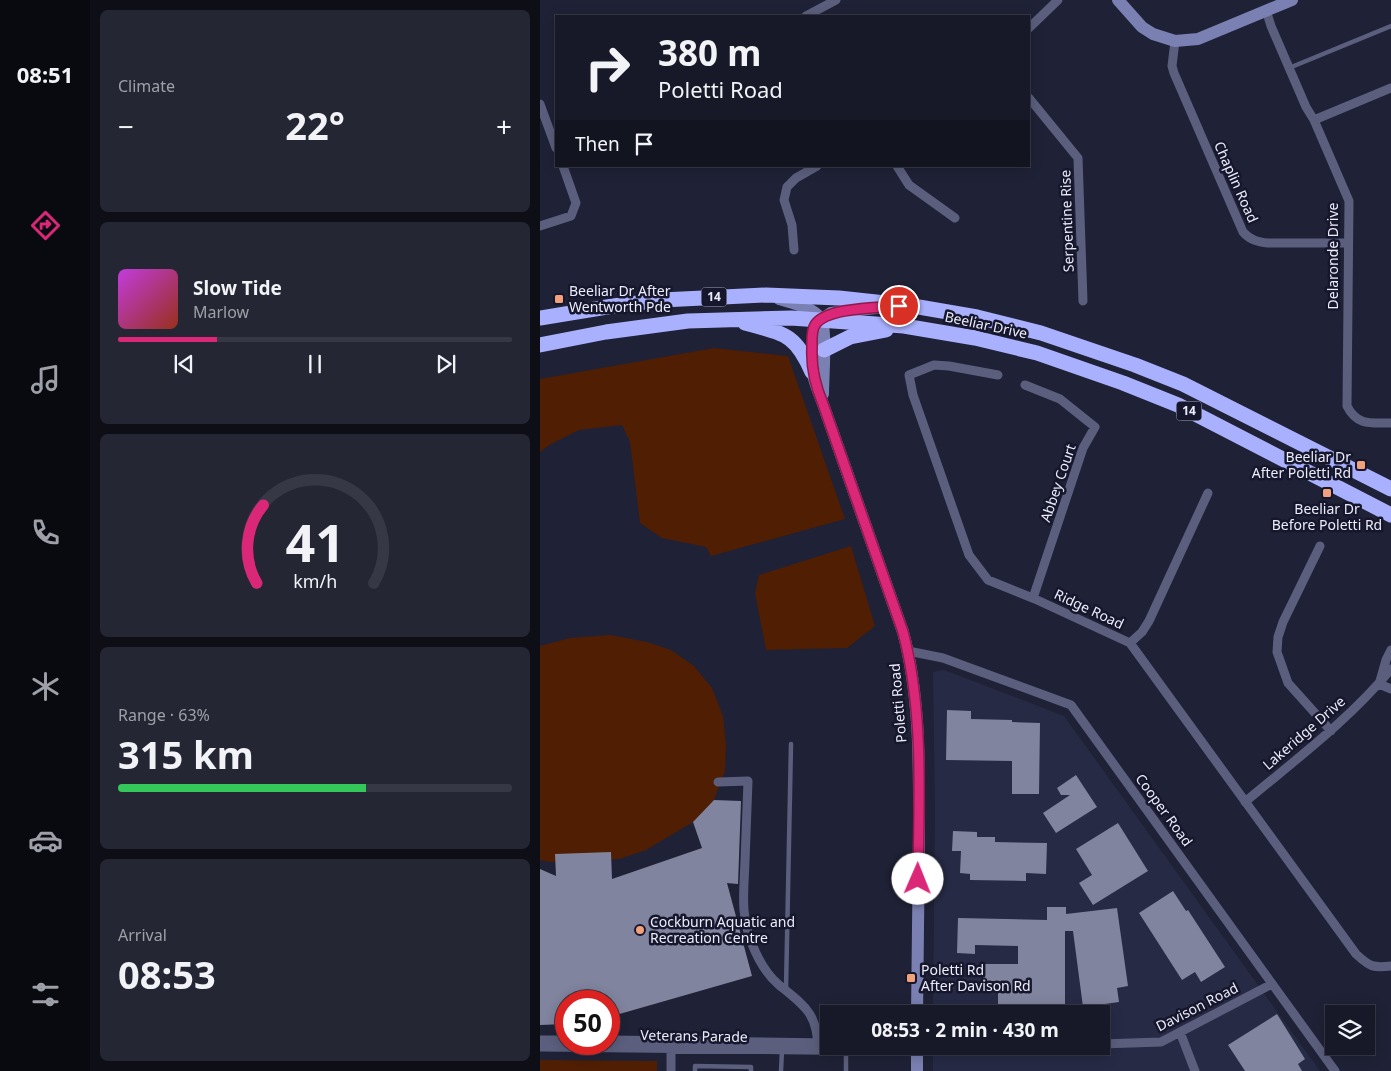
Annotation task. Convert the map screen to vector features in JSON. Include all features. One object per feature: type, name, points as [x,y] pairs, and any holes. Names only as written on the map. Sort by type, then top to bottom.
[{"type":"highway","name":"Beeliar Drive","points":[[540,318],[662,300],[766,295],[839,298],[913,306],[1016,326],[1183,384],[1391,489]]},
{"type":"highway","name":"Beeliar Drive","points":[[540,345],[660,324],[730,319],[791,318],[904,326],[975,338],[1037,353],[1123,383],[1178,405],[1391,515]]},
{"type":"highway","points":[[730,319],[783,335],[794,341],[804,352],[812,372]]},
{"type":"highway","points":[[824,350],[850,337],[904,326]]},
{"type":"main road","points":[[1118,0],[1142,27],[1152,34],[1175,41],[1198,39],[1292,0]]},
{"type":"main road","points":[[766,295],[793,303],[814,313],[821,319],[831,313],[871,308],[913,306]]},
{"type":"main road","name":"Poletti Road","points":[[823,404],[825,332],[821,319],[816,323],[812,332],[812,372],[816,388],[903,632],[908,651],[915,701],[919,776],[917,1005]]},
{"type":"main road","points":[[916,1055],[917,1071]]},
{"type":"street","points":[[808,15],[836,0]]},
{"type":"street","points":[[1030,27],[1058,0]]},
{"type":"street","name":"Delaronde Drive","points":[[1266,10],[1289,68],[1349,201],[1347,406],[1355,419],[1364,422],[1391,423]]},
{"type":"street","name":"Chaplin Road","points":[[1175,41],[1172,66],[1174,73],[1243,232],[1259,242],[1268,243],[1348,243]]},
{"type":"street","points":[[1314,120],[1391,88]]},
{"type":"street","name":"Serpentine Rise","points":[[1030,99],[1078,158],[1083,301]]},
{"type":"street","points":[[540,104],[555,145]]},
{"type":"street","points":[[540,226],[571,216],[576,203],[563,167]]},
{"type":"street","points":[[794,250],[792,224],[784,200],[787,187],[796,178],[815,167]]},
{"type":"street","points":[[898,167],[909,185],[955,218]]},
{"type":"street","name":"Ridge Road","points":[[998,375],[958,367],[934,365],[909,375],[913,395],[969,555],[988,580],[1033,598],[1130,643],[1356,954],[1374,968],[1391,966]]},
{"type":"street","name":"Abbey Court","points":[[1025,385],[1060,399],[1095,427],[1083,448],[1033,598]]},
{"type":"street","points":[[1130,643],[1142,632],[1149,621],[1208,493]]},
{"type":"street","points":[[1320,546],[1284,622],[1278,637],[1277,652],[1288,683],[1331,731]]},
{"type":"street","name":"Lakeridge Drive","points":[[1379,684],[1391,650]]},
{"type":"street","name":"Cooper Road","points":[[908,651],[943,658],[1072,705],[1335,1071]]},
{"type":"street","name":"Lakeridge Drive","points":[[1245,802],[1331,731],[1379,684],[1391,669]]},
{"type":"street","points":[[1379,684],[1391,690]]},
{"type":"street","points":[[718,782],[748,781],[744,915],[751,942],[761,963],[777,983],[800,1002],[812,1016],[818,1047]]},
{"type":"street","name":"Davison Road","points":[[1110,1044],[1161,1042],[1272,984]]},
{"type":"street","points":[[1180,1032],[1196,1071]]},
{"type":"street","points":[[540,1040],[555,1040]]},
{"type":"street","name":"Veterans Parade","points":[[620,1041],[782,1050],[818,1047]]},
{"type":"street","points":[[671,1045],[671,1071]]},
{"type":"street","name":"Veterans Parade","points":[[540,1047],[671,1045],[818,1047]]},
{"type":"lane","points":[[1289,68],[1391,26]]},
{"type":"lane","points":[[786,989],[791,744]]},
{"type":"lane","points":[[782,1050],[782,1071]]},
{"type":"lane","points":[[846,1055],[846,1071]]},
{"type":"lane","points":[[695,1071],[695,1066],[751,1067],[751,1071]]},
{"type":"shaded area","points":[[714,348],[788,356],[845,519],[711,556],[706,547],[662,538],[640,523],[630,442],[622,425],[579,430],[551,444],[540,452],[540,379]]},
{"type":"shaded area","points":[[851,546],[875,626],[847,648],[766,650],[755,593],[759,575]]},
{"type":"shaded area","points":[[610,635],[647,642],[671,650],[694,666],[712,688],[723,716],[726,746],[725,771],[714,800],[693,822],[646,850],[619,859],[550,862],[540,860],[540,646],[570,638]]},
{"type":"shaded area","points":[[944,670],[1064,716],[1320,1071],[933,1071],[933,1055],[1110,1055],[1110,1005],[933,1005],[935,813],[933,672]]},
{"type":"shaded area","points":[[540,1060],[657,1061],[657,1071],[540,1071]]},
{"type":"building","points":[[947,710],[971,711],[971,719],[1040,723],[1039,794],[1012,794],[1012,761],[946,760]]},
{"type":"building","points":[[1076,775],[1097,807],[1056,833],[1043,813],[1070,795],[1061,795],[1057,788]]},
{"type":"building","name":"Cockburn Aquatic and Recreation Centre","points":[[714,800],[741,801],[738,884],[727,883],[752,976],[620,1014],[620,990],[555,990],[555,1024],[540,1025],[540,869],[556,876],[555,854],[611,852],[612,879],[702,848],[693,822]]},
{"type":"building","points":[[1118,823],[1148,871],[1093,905],[1079,883],[1092,875],[1076,849]]},
{"type":"building","points":[[953,831],[977,832],[977,837],[995,837],[995,842],[1047,843],[1046,874],[1026,873],[1026,881],[970,880],[970,874],[960,873],[961,851],[952,851]]},
{"type":"building","points":[[1173,891],[1186,911],[1188,910],[1225,967],[1201,982],[1195,972],[1182,980],[1139,913]]},
{"type":"building","points":[[1047,907],[1066,907],[1066,914],[1117,908],[1128,986],[1117,988],[1119,1002],[1083,1005],[1073,931],[1065,931],[1065,1005],[998,1005],[998,981],[983,981],[983,964],[1018,964],[1018,946],[975,945],[975,954],[957,953],[958,918],[1047,920]]},
{"type":"building","points":[[1277,1014],[1305,1059],[1298,1064],[1302,1071],[1245,1071],[1228,1045]]},
{"type":"place","name":"Beeliar Dr After Wentworth Pde","points":[[559,299]]},
{"type":"place","name":"Beeliar Dr After Poletti Rd","points":[[1361,465]]},
{"type":"place","name":"Beeliar Dr Before Poletti Rd","points":[[1327,493]]},
{"type":"place","name":"Cockburn Aquatic and Recreation Centre","points":[[640,930]]},
{"type":"place","name":"Poletti Rd After Davison Rd","points":[[911,978]]},
{"type":"route","points":[[899,306],[831,313],[821,319],[813,327],[812,332],[812,372],[908,651],[915,701],[918,762],[918,879]]}]
